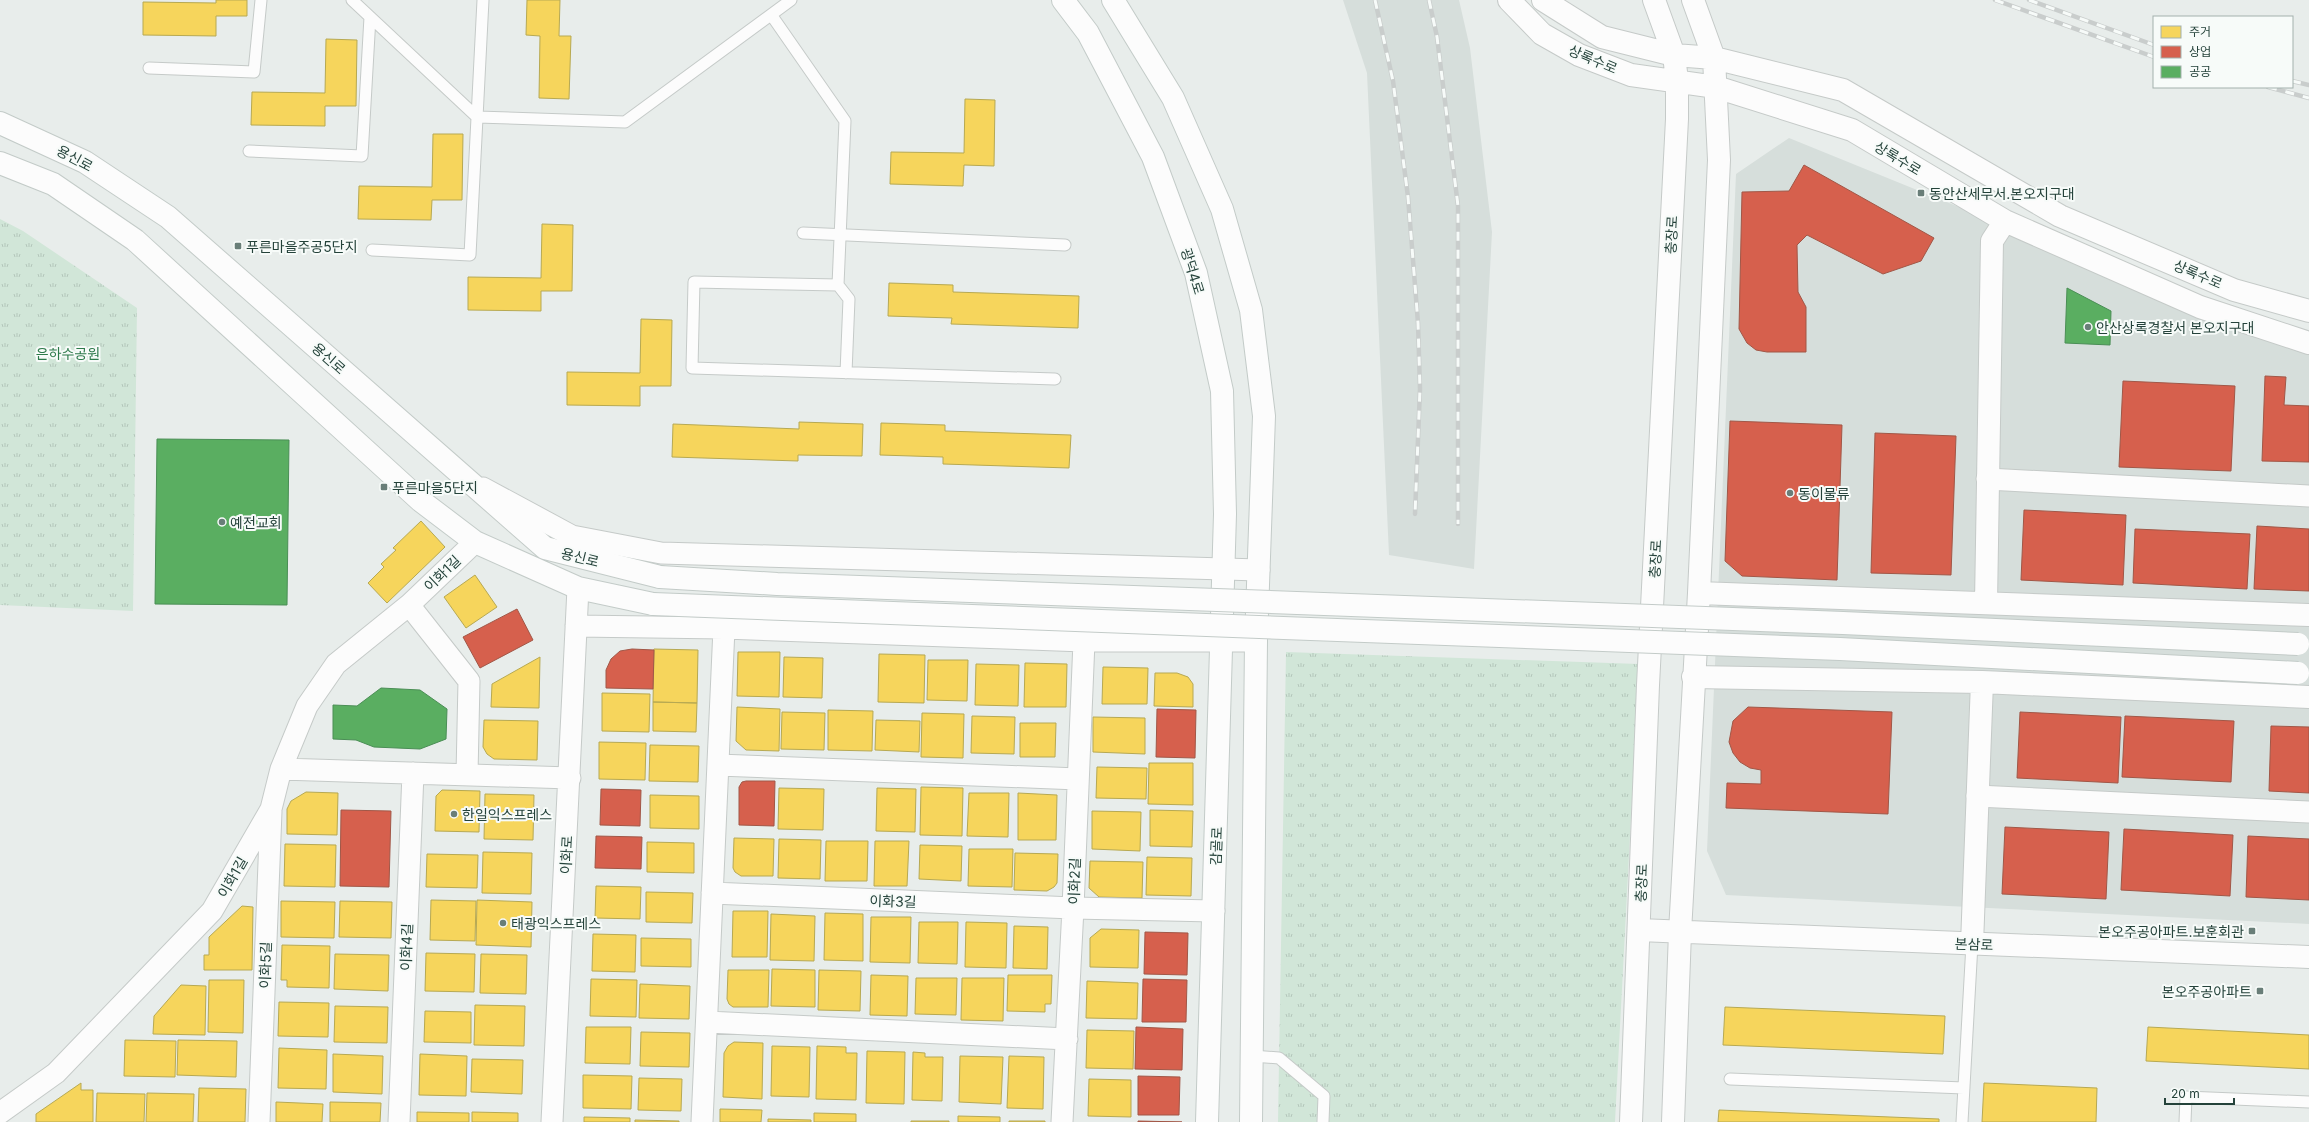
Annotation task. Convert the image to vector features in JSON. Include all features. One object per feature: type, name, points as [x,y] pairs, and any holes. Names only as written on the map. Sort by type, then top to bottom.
[{"type":"main road","name":"광덕4로","points":[[1063,0],[1088,33],[1153,157],[1196,273],[1222,391],[1225,514],[1223,570]]},
{"type":"main road","points":[[1113,0],[1176,105],[1222,209],[1251,310],[1264,416],[1256,640],[1251,1122]]},
{"type":"main road","name":"상록수로","points":[[1509,0],[1542,34],[1579,55],[1631,75],[1716,87],[1852,130],[2005,221],[2200,306],[2309,343]]},
{"type":"main road","name":"상록수로","points":[[1543,0],[1602,37],[1674,55],[1714,58],[1843,90],[2060,216],[2234,290],[2309,311]]},
{"type":"main road","name":"충장로","points":[[1631,1122],[1648,685],[1677,119],[1677,81],[1674,55],[1654,0]]},
{"type":"main road","points":[[1673,1122],[1680,932],[1693,677],[1699,593],[1719,160],[1714,58],[1693,0]]},
{"type":"main road","name":"용신로","points":[[0,123],[84,162],[168,217],[545,548],[660,577],[777,584],[1843,623],[2304,644]]},
{"type":"main road","name":"용신로","points":[[0,163],[53,184],[135,240],[421,501],[475,542],[578,588],[653,604],[1840,649],[2304,673]]},
{"type":"main road","points":[[1986,603],[1992,242],[2005,221]]},
{"type":"main road","name":"감골로","points":[[1207,1122],[1223,570]]},
{"type":"main road","points":[[1699,593],[2309,615]]},
{"type":"main road","points":[[1693,677],[1982,682],[2309,697]]},
{"type":"main road","points":[[1972,944],[1982,682]]},
{"type":"main road","name":"본삼로","points":[[1639,930],[2309,957]]},
{"type":"street","points":[[465,478],[572,536],[661,553],[1258,570]]},
{"type":"street","points":[[1987,479],[2309,496]]},
{"type":"street","name":"이화1길","points":[[0,1113],[56,1073],[212,911],[271,809],[281,769],[307,706],[336,664],[409,605],[475,542]]},
{"type":"street","name":"이화로","points":[[552,1122],[570,778],[578,588]]},
{"type":"street","points":[[409,605],[469,681],[468,775]]},
{"type":"street","points":[[576,626],[724,628],[1084,640],[1256,640]]},
{"type":"street","points":[[702,1122],[724,628]]},
{"type":"street","name":"이화2길","points":[[1062,1122],[1073,908],[1084,640]]},
{"type":"street","points":[[718,765],[1078,779]]},
{"type":"street","points":[[281,769],[570,778]]},
{"type":"street","name":"이화4길","points":[[399,1122],[413,773]]},
{"type":"street","points":[[1977,796],[2309,812]]},
{"type":"street","name":"이화5길","points":[[260,1122],[271,809]]},
{"type":"street","name":"이화3길","points":[[712,893],[1073,908],[1214,911]]},
{"type":"street","points":[[707,1022],[1067,1039]]},
{"type":"lane","points":[[149,68],[254,72],[261,0]]},
{"type":"lane","points":[[352,0],[477,117],[626,122],[772,16],[791,0]]},
{"type":"lane","points":[[372,250],[470,255],[483,0]]},
{"type":"lane","points":[[772,16],[845,121],[838,285],[850,299],[846,373]]},
{"type":"lane","points":[[249,151],[362,156],[370,17]]},
{"type":"lane","points":[[803,234],[840,234],[1065,245]]},
{"type":"lane","points":[[838,285],[694,282],[692,368],[1055,379]]},
{"type":"lane","points":[[1962,1122],[1972,944]]},
{"type":"lane","points":[[1252,1056],[1280,1058],[1324,1096],[1323,1122]]},
{"type":"lane","points":[[1730,1079],[1964,1088]]},
{"type":"lane","points":[[2185,1122],[2186,1097],[2309,1102]]},
{"type":"shaded area","points":[[1343,0],[1459,0],[1470,48],[1492,232],[1474,569],[1389,555],[1367,73]]},
{"type":"shaded area","points":[[1789,138],[2309,349],[2309,924],[1726,895],[1707,851],[1736,174]]},
{"type":"green space","name":"은하수공원","points":[[0,219],[23,231],[137,308],[133,611],[0,605]]},
{"type":"green space","points":[[1286,652],[1639,664],[1615,1122],[1278,1122]]},
{"type":"building: 주거","points":[[216,0],[247,0],[247,16],[216,16],[216,36],[143,35],[143,2],[216,3]]},
{"type":"building: 주거","points":[[527,0],[560,0],[559,36],[571,36],[569,99],[539,98],[540,36],[526,35]]},
{"type":"building: 주거","points":[[326,39],[357,40],[356,106],[325,106],[325,126],[251,125],[252,92],[325,93]]},
{"type":"building: 주거","points":[[965,99],[995,100],[994,166],[964,165],[963,186],[890,184],[891,152],[964,153]]},
{"type":"building: 주거","points":[[433,134],[463,134],[462,200],[432,200],[431,220],[358,219],[359,186],[432,187]]},
{"type":"building: 주거","points":[[542,224],[573,225],[572,291],[541,291],[541,311],[468,310],[468,277],[541,278]]},
{"type":"building: 주거","points":[[889,283],[953,285],[953,292],[1079,296],[1078,328],[951,324],[952,318],[888,316]]},
{"type":"building: 주거","points":[[641,319],[672,320],[671,386],[640,386],[640,406],[567,405],[567,372],[640,373]]},
{"type":"building: 주거","points":[[799,422],[863,424],[862,456],[798,455],[798,461],[672,457],[673,424],[799,429]]},
{"type":"building: 주거","points":[[881,423],[945,425],[945,431],[1071,435],[1069,468],[943,464],[943,457],[880,455]]},
{"type":"building: 주거","points":[[421,521],[445,547],[387,603],[368,583],[384,567],[381,564],[396,550],[393,548]]},
{"type":"building: 주거","points":[[475,575],[497,607],[466,628],[444,597]]},
{"type":"building: 주거","points":[[654,649],[698,650],[697,703],[653,702]]},
{"type":"building: 주거","points":[[738,652],[780,652],[779,697],[737,696]]},
{"type":"building: 주거","points":[[879,654],[925,655],[924,703],[878,702]]},
{"type":"building: 주거","points":[[540,657],[539,708],[491,707],[492,684]]},
{"type":"building: 주거","points":[[784,657],[823,658],[822,698],[783,697]]},
{"type":"building: 주거","points":[[928,660],[968,660],[967,701],[927,700]]},
{"type":"building: 주거","points":[[1025,663],[1067,664],[1066,707],[1024,707]]},
{"type":"building: 주거","points":[[976,664],[1019,665],[1018,706],[975,705]]},
{"type":"building: 주거","points":[[1103,667],[1148,668],[1147,704],[1102,704]]},
{"type":"building: 주거","points":[[1155,673],[1177,673],[1188,677],[1193,684],[1193,707],[1154,706]]},
{"type":"building: 주거","points":[[602,693],[650,694],[649,732],[602,731]]},
{"type":"building: 주거","points":[[653,702],[697,703],[696,732],[653,731]]},
{"type":"building: 주거","points":[[737,707],[780,709],[779,751],[746,750],[736,741]]},
{"type":"building: 주거","points":[[828,710],[873,711],[872,751],[828,750]]},
{"type":"building: 주거","points":[[782,712],[825,713],[824,750],[781,749]]},
{"type":"building: 주거","points":[[922,713],[964,714],[963,758],[921,757]]},
{"type":"building: 주거","points":[[972,716],[1015,717],[1014,754],[971,753]]},
{"type":"building: 주거","points":[[1093,717],[1145,718],[1145,754],[1093,752]]},
{"type":"building: 주거","points":[[484,720],[538,721],[537,760],[494,759],[487,754],[483,747]]},
{"type":"building: 주거","points":[[876,720],[920,721],[919,752],[875,750]]},
{"type":"building: 주거","points":[[1020,723],[1056,723],[1055,757],[1020,757]]},
{"type":"building: 주거","points":[[599,742],[646,743],[645,780],[599,779]]},
{"type":"building: 주거","points":[[650,745],[699,746],[698,782],[649,781]]},
{"type":"building: 주거","points":[[1149,763],[1193,763],[1193,805],[1148,804]]},
{"type":"building: 주거","points":[[1097,767],[1147,768],[1146,799],[1096,798]]},
{"type":"building: 주거","points":[[921,787],[963,788],[962,836],[920,835]]},
{"type":"building: 주거","points":[[779,788],[824,789],[823,830],[778,829]]},
{"type":"building: 주거","points":[[877,788],[916,789],[915,832],[876,831]]},
{"type":"building: 주거","points":[[442,790],[480,791],[479,832],[435,831],[436,796]]},
{"type":"building: 주거","points":[[306,792],[338,793],[337,835],[287,834],[287,809],[291,801]]},
{"type":"building: 주거","points":[[969,793],[1009,793],[1008,837],[967,836]]},
{"type":"building: 주거","points":[[1018,793],[1057,795],[1056,840],[1018,840]]},
{"type":"building: 주거","points":[[485,794],[534,795],[533,840],[484,839]]},
{"type":"building: 주거","points":[[650,795],[699,796],[699,829],[650,828]]},
{"type":"building: 주거","points":[[1150,810],[1193,811],[1192,847],[1150,846]]},
{"type":"building: 주거","points":[[1092,811],[1141,812],[1140,851],[1092,849]]},
{"type":"building: 주거","points":[[734,838],[774,839],[773,876],[741,876],[735,872],[733,868]]},
{"type":"building: 주거","points":[[779,839],[821,840],[820,879],[778,878]]},
{"type":"building: 주거","points":[[826,841],[868,841],[867,881],[825,881]]},
{"type":"building: 주거","points":[[875,841],[909,841],[907,886],[874,886]]},
{"type":"building: 주거","points":[[647,842],[694,843],[694,873],[647,872]]},
{"type":"building: 주거","points":[[285,844],[336,845],[335,887],[284,886]]},
{"type":"building: 주거","points":[[920,845],[962,846],[961,881],[919,879]]},
{"type":"building: 주거","points":[[969,849],[1013,849],[1012,887],[968,886]]},
{"type":"building: 주거","points":[[483,852],[532,853],[531,894],[482,893]]},
{"type":"building: 주거","points":[[1015,853],[1058,854],[1057,883],[1054,887],[1047,891],[1014,890]]},
{"type":"building: 주거","points":[[427,854],[478,855],[477,888],[426,887]]},
{"type":"building: 주거","points":[[1147,857],[1192,858],[1191,896],[1146,895]]},
{"type":"building: 주거","points":[[1090,861],[1143,862],[1142,898],[1099,897],[1089,888]]},
{"type":"building: 주거","points":[[596,886],[641,887],[640,919],[595,918]]},
{"type":"building: 주거","points":[[646,892],[693,893],[692,923],[646,922]]},
{"type":"building: 주거","points":[[431,900],[476,901],[475,941],[430,940]]},
{"type":"building: 주거","points":[[477,900],[532,902],[531,947],[476,945]]},
{"type":"building: 주거","points":[[281,901],[335,902],[334,938],[281,937]]},
{"type":"building: 주거","points":[[340,901],[392,902],[391,938],[339,937]]},
{"type":"building: 주거","points":[[242,906],[253,907],[252,970],[204,970],[204,955],[209,955],[209,937]]},
{"type":"building: 주거","points":[[733,911],[768,911],[767,957],[732,957]]},
{"type":"building: 주거","points":[[825,913],[863,914],[863,961],[824,960]]},
{"type":"building: 주거","points":[[771,914],[815,916],[814,961],[770,960]]},
{"type":"building: 주거","points":[[871,917],[911,917],[910,963],[870,962]]},
{"type":"building: 주거","points":[[919,922],[958,922],[957,964],[918,963]]},
{"type":"building: 주거","points":[[966,922],[1007,923],[1006,968],[965,967]]},
{"type":"building: 주거","points":[[1014,926],[1048,927],[1047,969],[1013,968]]},
{"type":"building: 주거","points":[[1101,929],[1139,930],[1138,968],[1090,967],[1090,938]]},
{"type":"building: 주거","points":[[593,934],[636,935],[635,972],[592,971]]},
{"type":"building: 주거","points":[[641,938],[691,939],[691,967],[641,966]]},
{"type":"building: 주거","points":[[282,945],[330,946],[329,988],[287,987],[287,980],[281,980]]},
{"type":"building: 주거","points":[[426,953],[475,954],[474,992],[425,991]]},
{"type":"building: 주거","points":[[335,954],[389,955],[388,991],[334,989]]},
{"type":"building: 주거","points":[[481,954],[527,955],[526,994],[480,993]]},
{"type":"building: 주거","points":[[772,969],[815,970],[815,1007],[771,1006]]},
{"type":"building: 주거","points":[[728,970],[769,970],[768,1007],[733,1007],[729,1004],[727,999]]},
{"type":"building: 주거","points":[[819,970],[861,971],[860,1011],[818,1010]]},
{"type":"building: 주거","points":[[871,975],[908,976],[907,1016],[870,1015]]},
{"type":"building: 주거","points":[[1008,975],[1052,975],[1051,1004],[1045,1004],[1045,1012],[1007,1011]]},
{"type":"building: 주거","points":[[916,978],[957,978],[956,1015],[915,1014]]},
{"type":"building: 주거","points":[[962,978],[1004,978],[1003,1021],[961,1020]]},
{"type":"building: 주거","points":[[591,979],[637,980],[636,1017],[590,1016]]},
{"type":"building: 주거","points":[[209,980],[244,980],[243,1033],[208,1032]]},
{"type":"building: 주거","points":[[1087,981],[1138,983],[1137,1019],[1086,1018]]},
{"type":"building: 주거","points":[[640,984],[690,986],[689,1019],[639,1018]]},
{"type":"building: 주거","points":[[181,985],[206,986],[205,1035],[153,1034],[154,1016]]},
{"type":"building: 주거","points":[[279,1002],[329,1003],[328,1037],[278,1036]]},
{"type":"building: 주거","points":[[475,1005],[525,1006],[524,1046],[474,1045]]},
{"type":"building: 주거","points":[[335,1006],[388,1007],[387,1043],[334,1042]]},
{"type":"building: 주거","points":[[1725,1007],[1945,1016],[1943,1054],[1723,1045]]},
{"type":"building: 주거","points":[[425,1011],[471,1012],[471,1043],[424,1042]]},
{"type":"building: 주거","points":[[586,1027],[631,1027],[630,1064],[585,1063]]},
{"type":"building: 주거","points":[[2148,1027],[2309,1035],[2309,1069],[2146,1061]]},
{"type":"building: 주거","points":[[1087,1030],[1134,1031],[1133,1069],[1086,1068]]},
{"type":"building: 주거","points":[[641,1032],[690,1033],[689,1067],[640,1066]]},
{"type":"building: 주거","points":[[125,1040],[176,1041],[175,1077],[124,1076]]},
{"type":"building: 주거","points":[[178,1040],[237,1041],[236,1077],[177,1075]]},
{"type":"building: 주거","points":[[734,1042],[763,1043],[762,1099],[723,1097],[724,1053],[728,1046]]},
{"type":"building: 주거","points":[[772,1046],[810,1047],[809,1097],[771,1096]]},
{"type":"building: 주거","points":[[817,1046],[846,1047],[846,1053],[857,1053],[856,1100],[816,1099]]},
{"type":"building: 주거","points":[[279,1048],[327,1050],[326,1089],[278,1088]]},
{"type":"building: 주거","points":[[867,1051],[905,1052],[904,1104],[866,1103]]},
{"type":"building: 주거","points":[[913,1052],[925,1053],[925,1057],[943,1057],[942,1101],[912,1100]]},
{"type":"building: 주거","points":[[333,1054],[383,1056],[382,1094],[333,1092]]},
{"type":"building: 주거","points":[[420,1054],[467,1056],[466,1096],[419,1095]]},
{"type":"building: 주거","points":[[960,1056],[1003,1057],[1001,1104],[959,1102]]},
{"type":"building: 주거","points":[[1009,1056],[1044,1057],[1043,1109],[1007,1108]]},
{"type":"building: 주거","points":[[472,1059],[523,1060],[522,1094],[471,1092]]},
{"type":"building: 주거","points":[[583,1075],[632,1076],[631,1109],[583,1108]]},
{"type":"building: 주거","points":[[639,1078],[682,1079],[681,1111],[638,1110]]},
{"type":"building: 주거","points":[[1089,1079],[1131,1080],[1131,1117],[1088,1116]]},
{"type":"building: 주거","points":[[81,1083],[81,1090],[93,1090],[93,1122],[36,1122],[36,1114]]},
{"type":"building: 주거","points":[[1984,1083],[2097,1088],[2096,1122],[1982,1122]]},
{"type":"building: 주거","points":[[199,1088],[246,1089],[245,1122],[198,1122]]},
{"type":"building: 주거","points":[[97,1093],[145,1094],[144,1122],[96,1122]]},
{"type":"building: 주거","points":[[147,1093],[194,1094],[193,1122],[146,1122]]},
{"type":"building: 주거","points":[[276,1102],[323,1104],[322,1122],[276,1122]]},
{"type":"building: 주거","points":[[330,1102],[381,1103],[380,1122],[330,1122]]},
{"type":"building: 주거","points":[[720,1109],[762,1110],[761,1122],[720,1122]]},
{"type":"building: 주거","points":[[1719,1110],[1939,1119],[1939,1122],[1718,1122]]},
{"type":"building: 주거","points":[[417,1112],[469,1113],[469,1122],[417,1122]]},
{"type":"building: 주거","points":[[472,1112],[518,1113],[518,1122],[472,1122]]},
{"type":"building: 주거","points":[[814,1113],[856,1114],[856,1122],[814,1122]]},
{"type":"building: 주거","points":[[958,1116],[1000,1117],[1000,1122],[958,1122]]},
{"type":"building: 주거","points":[[584,1117],[630,1118],[630,1122],[584,1122]]},
{"type":"building: 주거","points":[[768,1119],[811,1120],[811,1122],[768,1122]]},
{"type":"building: 주거","points":[[635,1120],[679,1121],[679,1122],[635,1122]]},
{"type":"building: 주거","points":[[949,1121],[949,1122],[911,1122]]},
{"type":"building: 주거","points":[[1045,1121],[1045,1122],[1009,1122]]},
{"type":"building: 상업","points":[[1804,165],[1934,238],[1921,261],[1883,274],[1807,235],[1797,245],[1798,292],[1806,307],[1806,352],[1767,352],[1756,350],[1747,343],[1739,329],[1742,192],[1789,191]]},
{"type":"building: 상업","points":[[2265,376],[2286,377],[2284,405],[2309,406],[2309,462],[2262,461]]},
{"type":"building: 상업","points":[[2123,381],[2235,386],[2231,471],[2119,467]]},
{"type":"building: 상업","points":[[1730,421],[1842,425],[1837,580],[1742,576],[1725,561]]},
{"type":"building: 상업","points":[[1875,433],[1956,436],[1951,575],[1871,573]]},
{"type":"building: 상업","points":[[2024,510],[2126,515],[2123,585],[2021,580]]},
{"type":"building: 상업","points":[[2257,526],[2309,529],[2309,591],[2254,589]]},
{"type":"building: 상업","points":[[2135,529],[2250,534],[2247,589],[2133,583]]},
{"type":"building: 상업","points":[[517,609],[533,640],[480,668],[463,637]]},
{"type":"building: 상업","points":[[632,649],[654,650],[653,689],[606,688],[606,670],[611,659],[620,651]]},
{"type":"building: 상업","points":[[1748,707],[1892,712],[1888,814],[1726,808],[1727,783],[1761,784],[1761,770],[1750,768],[1740,762],[1733,753],[1729,742],[1733,721]]},
{"type":"building: 상업","points":[[1157,709],[1196,710],[1195,758],[1156,757]]},
{"type":"building: 상업","points":[[2020,712],[2121,717],[2118,783],[2017,778]]},
{"type":"building: 상업","points":[[2125,716],[2234,721],[2231,782],[2122,777]]},
{"type":"building: 상업","points":[[2271,726],[2309,727],[2309,793],[2269,791]]},
{"type":"building: 상업","points":[[775,781],[774,826],[739,825],[739,787],[742,782]]},
{"type":"building: 상업","points":[[601,789],[641,790],[640,826],[600,825]]},
{"type":"building: 상업","points":[[341,810],[391,811],[389,887],[340,886]]},
{"type":"building: 상업","points":[[2005,827],[2109,832],[2106,899],[2002,894]]},
{"type":"building: 상업","points":[[2124,829],[2233,835],[2230,896],[2121,890]]},
{"type":"building: 상업","points":[[596,836],[642,837],[641,869],[595,868]]},
{"type":"building: 상업","points":[[2248,836],[2309,839],[2309,900],[2246,897]]},
{"type":"building: 상업","points":[[1145,932],[1188,933],[1187,975],[1144,974]]},
{"type":"building: 상업","points":[[1143,979],[1187,980],[1186,1022],[1142,1022]]},
{"type":"building: 상업","points":[[1136,1027],[1183,1029],[1182,1070],[1135,1069]]},
{"type":"building: 상업","points":[[1138,1076],[1180,1077],[1179,1115],[1138,1115]]},
{"type":"building: 상업","points":[[1138,1121],[1182,1122],[1138,1122]]},
{"type":"building: 공공","name":"안산상록경찰서 본오지구대","points":[[2067,288],[2111,311],[2110,345],[2065,343]]},
{"type":"building: 공공","name":"예전교회","points":[[157,439],[289,440],[287,605],[155,604]]},
{"type":"building: 공공","points":[[381,688],[420,690],[447,709],[446,739],[420,749],[374,747],[356,740],[333,739],[333,705],[357,706]]},
{"type":"railway","points":[[1375,0],[1393,81],[1408,197],[1418,323],[1420,389],[1415,514]]},
{"type":"railway","points":[[1429,0],[1437,37],[1458,206],[1458,524]]},
{"type":"railway","points":[[1995,0],[2153,57]]},
{"type":"railway","points":[[2029,0],[2153,45]]},
{"type":"railway","points":[[2293,81],[2309,85]]},
{"type":"railway","points":[[2272,88],[2309,98]]},
{"type":"place","name":"동안산세무서.본오지구대","points":[[1921,193]]},
{"type":"place","name":"푸른마을주공5단지","points":[[238,246]]},
{"type":"place","name":"안산상록경찰서 본오지구대","points":[[2088,327]]},
{"type":"place","name":"푸른마을5단지","points":[[384,487]]},
{"type":"place","name":"동이물류","points":[[1790,493]]},
{"type":"place","name":"예전교회","points":[[222,522]]},
{"type":"place","name":"한일익스프레스","points":[[454,814]]},
{"type":"place","name":"태광익스프레스","points":[[503,923]]},
{"type":"place","name":"본오주공아파트.보훈회관","points":[[2252,931]]},
{"type":"place","name":"본오주공아파트","points":[[2260,991]]}]
